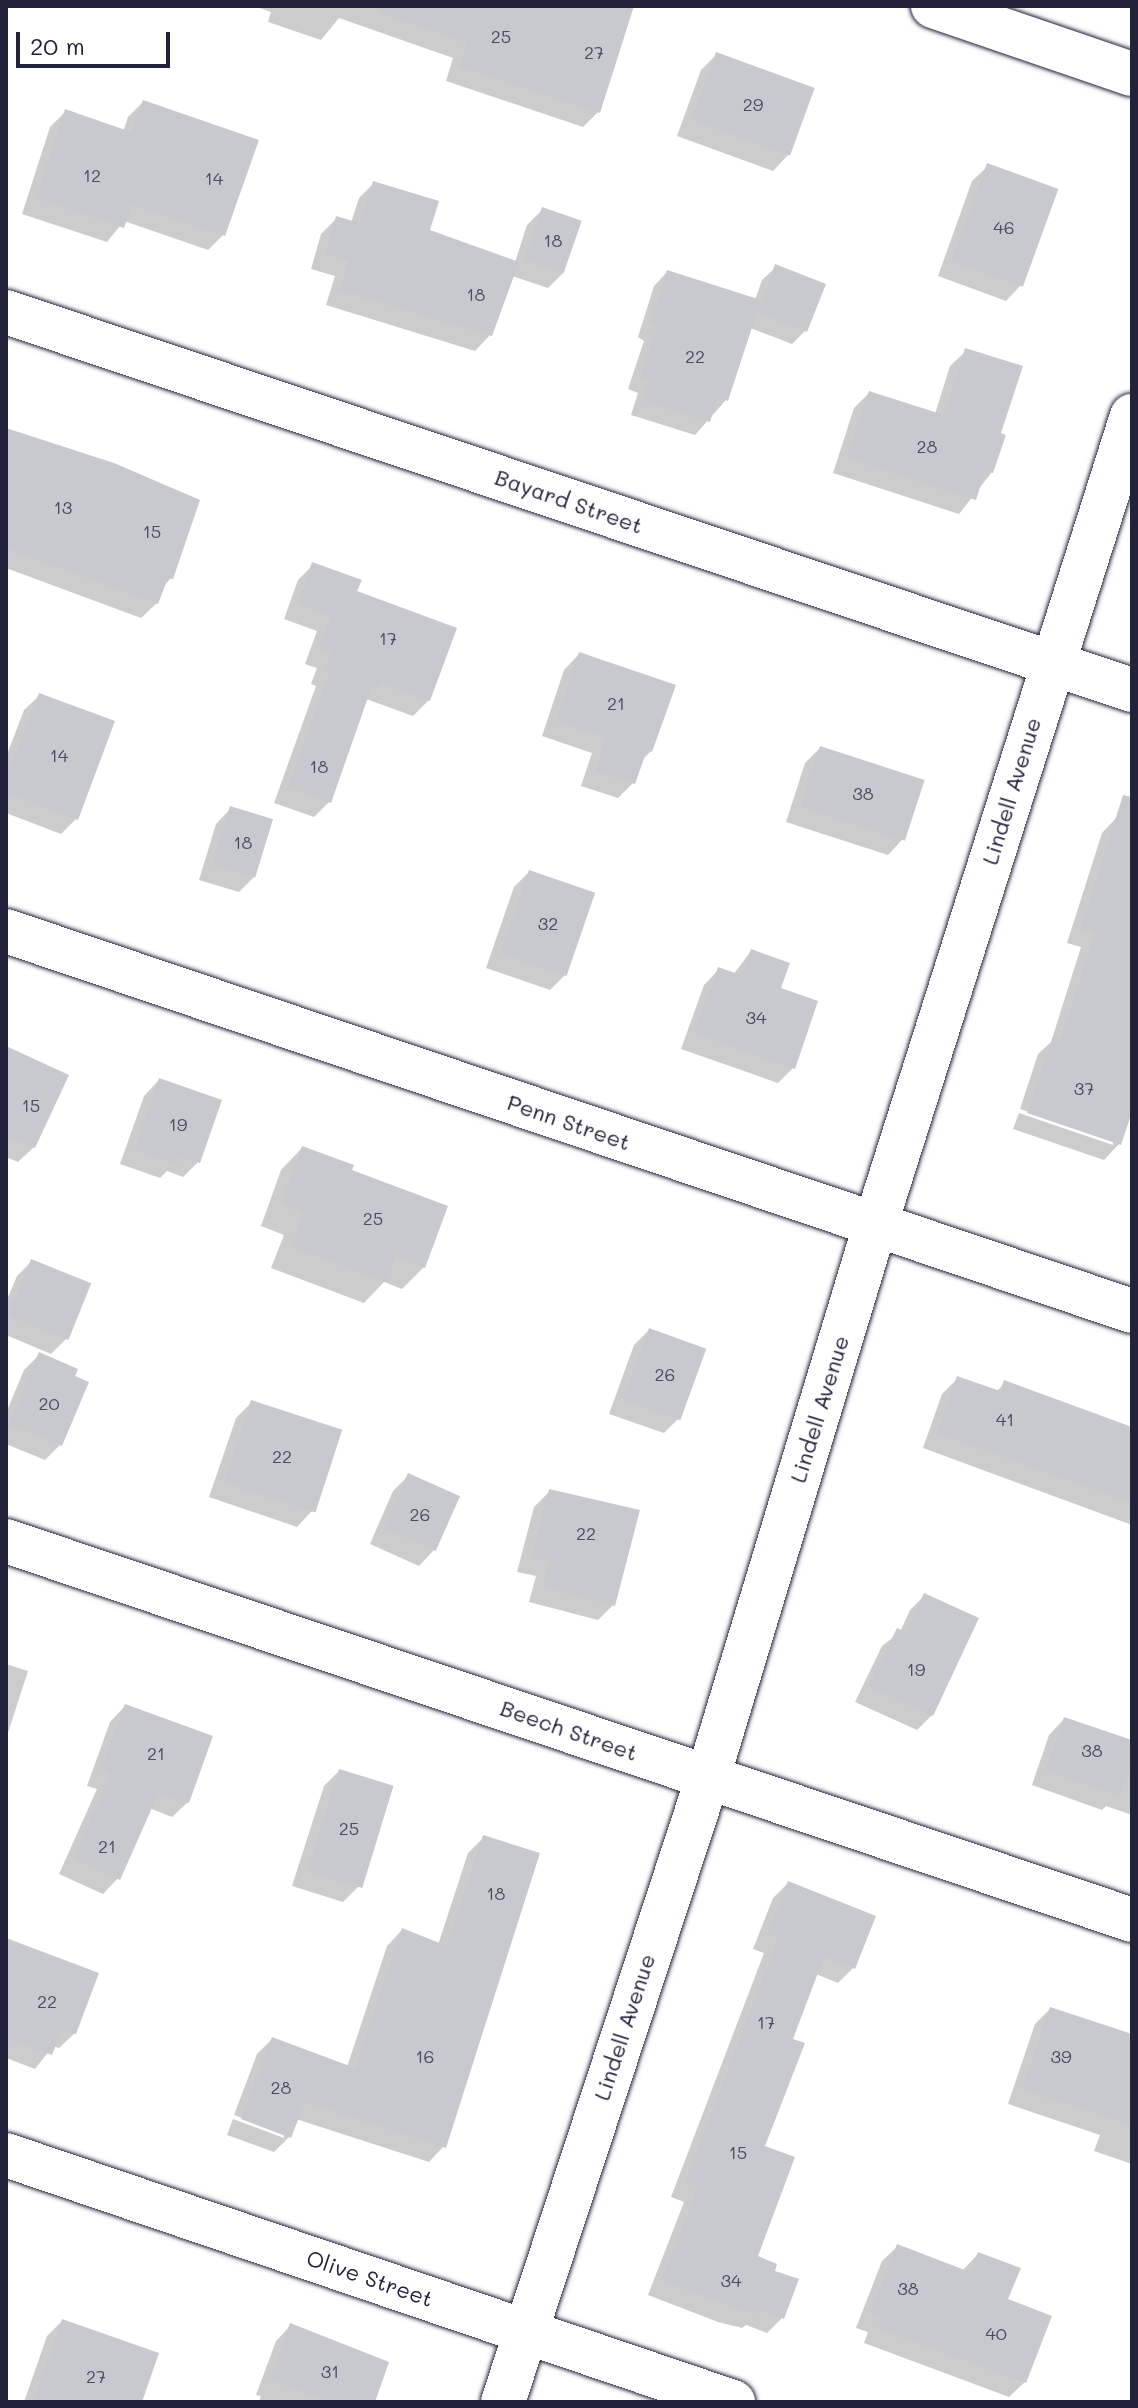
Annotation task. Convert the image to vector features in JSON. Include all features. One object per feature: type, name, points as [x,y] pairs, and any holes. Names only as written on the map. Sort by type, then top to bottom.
[{"type":"street","points":[[933,6],[1132,74]]},
{"type":"street","name":"Bayard Street","points":[[6,312],[1132,690]]},
{"type":"street","name":"Lindell Avenue","points":[[503,2402],[524,2330],[708,1777],[875,1226],[1132,416]]},
{"type":"street","name":"Penn Street","points":[[6,931],[1132,1311]]},
{"type":"street","name":"Beech Street","points":[[6,1541],[1132,1920]]},
{"type":"street","name":"Olive Street","points":[[6,2155],[733,2402]]},
{"type":"building","points":[[381,6],[634,6],[600,113],[460,66],[467,43],[380,12]]},
{"type":"building","points":[[716,52],[815,88],[790,156],[691,120]]},
{"type":"building","points":[[143,100],[259,140],[225,236],[132,204],[124,228],[36,198],[65,109],[131,132]]},
{"type":"building","points":[[987,163],[1058,189],[1023,287],[951,261]]},
{"type":"building","points":[[373,181],[439,201],[430,230],[519,262],[492,336],[340,290],[349,261],[325,254],[336,216],[360,223]]},
{"type":"building","points":[[542,207],[582,221],[563,274],[524,260]]},
{"type":"building","points":[[775,264],[826,284],[807,332],[757,312],[728,401],[718,397],[710,422],[643,401],[650,379],[640,376],[657,327],[650,323],[667,270],[761,300],[758,311]]},
{"type":"building","points":[[965,348],[1023,366],[1001,433],[1006,435],[993,473],[985,471],[976,500],[847,458],[869,391],[944,415]]},
{"type":"building","points":[[6,428],[114,463],[200,500],[173,579],[168,578],[158,604],[6,548]]},
{"type":"building","points":[[312,562],[362,580],[357,591],[457,628],[430,701],[380,683],[378,688],[372,686],[331,803],[288,787],[330,670],[325,669],[331,653],[319,648],[331,616],[298,604]]},
{"type":"building","points":[[579,652],[676,685],[652,752],[647,750],[635,784],[595,771],[606,738],[556,721]]},
{"type":"building","points":[[39,693],[115,721],[78,820],[6,792],[6,778]]},
{"type":"building","points":[[820,746],[925,780],[905,841],[800,807]]},
{"type":"building","points":[[1123,795],[1132,797],[1132,1112],[1121,1145],[1027,1113],[1053,1037],[1061,1039],[1095,932],[1081,928]]},
{"type":"building","points":[[230,806],[273,819],[255,877],[212,864]]},
{"type":"building","points":[[529,870],[595,893],[567,976],[500,953]]},
{"type":"building","points":[[751,949],[790,963],[781,988],[818,1001],[795,1069],[694,1033],[718,967],[741,975]]},
{"type":"building","points":[[6,1046],[69,1075],[35,1148],[6,1135]]},
{"type":"building","points":[[159,1078],[222,1100],[200,1163],[180,1156],[177,1164],[134,1149]]},
{"type":"building","points":[[302,1146],[354,1165],[352,1170],[448,1206],[425,1268],[396,1257],[387,1282],[291,1247],[304,1213],[281,1204]]},
{"type":"building","points":[[31,1259],[91,1283],[68,1340],[8,1316]]},
{"type":"building","points":[[649,1328],[706,1349],[680,1420],[623,1399]]},
{"type":"building","points":[[39,1352],[78,1369],[75,1376],[89,1382],[62,1446],[9,1424]]},
{"type":"building","points":[[957,1376],[1000,1391],[1004,1380],[1132,1427],[1132,1503],[937,1433]]},
{"type":"building","points":[[251,1400],[342,1430],[315,1512],[224,1483]]},
{"type":"building","points":[[408,1473],[460,1496],[436,1551],[384,1528]]},
{"type":"building","points":[[549,1489],[640,1510],[615,1606],[543,1587],[550,1561],[531,1557]]},
{"type":"building","points":[[924,1593],[979,1618],[933,1716],[869,1686],[897,1628],[906,1632]]},
{"type":"building","points":[[125,1704],[213,1736],[189,1803],[159,1792],[120,1880],[73,1859],[111,1774],[101,1770]]},
{"type":"building","points":[[1064,1717],[1132,1740],[1132,1759],[1119,1796],[1046,1770]]},
{"type":"building","points":[[339,1769],[394,1786],[362,1888],[308,1871]]},
{"type":"building","points":[[483,1835],[540,1853],[446,2148],[305,2102],[291,2138],[241,2119],[272,2037],[355,2068],[402,1928],[447,1946]]},
{"type":"building","points":[[788,1881],[876,1916],[855,1969],[824,1957],[793,2039],[805,2043],[765,2146],[795,2157],[758,2256],[777,2264],[775,2271],[799,2279],[784,2319],[761,2310],[759,2314],[734,2307],[662,2280],[698,2187],[685,2182],[778,1938],[767,1934]]},
{"type":"building","points":[[6,1938],[99,1973],[76,2034],[62,2029],[52,2055],[6,2038]]},
{"type":"building","points":[[1050,2007],[1132,2034],[1132,2125],[1022,2089]]},
{"type":"building","points":[[897,2244],[970,2272],[978,2252],[1021,2268],[1008,2299],[1052,2316],[1026,2383],[878,2328],[882,2317],[870,2313]]},
{"type":"building","points":[[62,2319],[159,2353],[142,2402],[33,2402]]},
{"type":"building","points":[[290,2323],[389,2362],[375,2402],[333,2402],[270,2380]]}]
